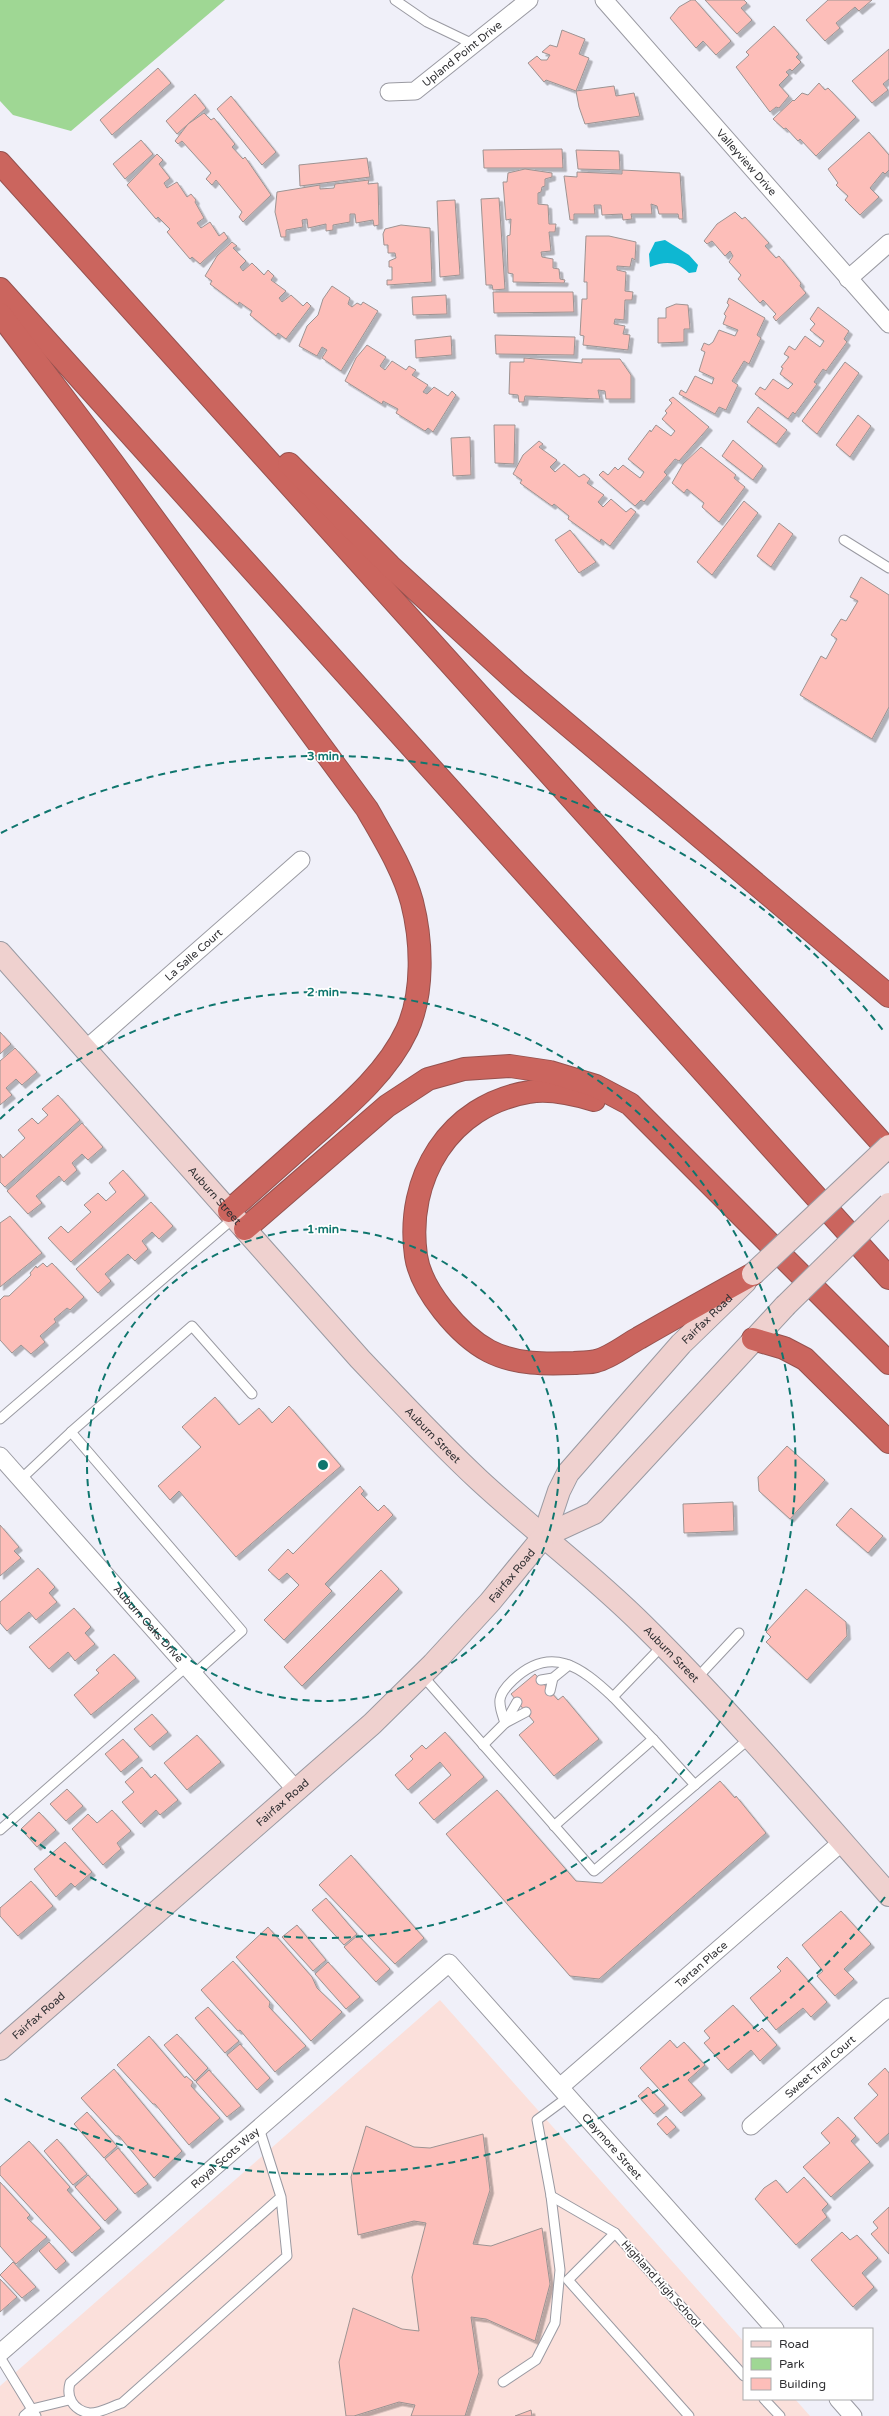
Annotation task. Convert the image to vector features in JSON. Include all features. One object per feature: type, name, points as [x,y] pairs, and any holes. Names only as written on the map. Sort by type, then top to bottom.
[{"type":"highway","points":[[0,163],[889,1151]]},
{"type":"highway","points":[[72,244],[390,566],[518,683],[889,996]]},
{"type":"highway","points":[[0,289],[889,1278]]},
{"type":"highway","points":[[0,314],[112,462],[367,809],[400,870],[412,902],[420,944],[419,984],[407,1030],[385,1065],[236,1219]]},
{"type":"highway","points":[[236,1219],[387,1106],[428,1079],[464,1069],[510,1066],[550,1072],[596,1086],[630,1104],[669,1140],[889,1362]]},
{"type":"highway","points":[[669,1140],[603,1103],[569,1092],[530,1092],[491,1102],[469,1115],[441,1145],[422,1179],[414,1215],[416,1257],[432,1297],[457,1326],[489,1351],[534,1365],[597,1361],[753,1274]]},
{"type":"highway","points":[[753,1339],[784,1348],[805,1359],[889,1442]]},
{"type":"main road","name":"Auburn Street","points":[[0,952],[236,1219],[419,1422],[480,1481],[589,1574],[663,1645],[750,1738],[889,1895]]},
{"type":"main road","name":"Fairfax Road","points":[[0,2049],[297,1791],[372,1724],[422,1675],[490,1602],[544,1536],[559,1491],[568,1473],[682,1344],[753,1274],[889,1146]]},
{"type":"main road","name":"Fairfax Road","points":[[544,1536],[594,1513],[715,1384],[753,1339],[889,1204]]},
{"type":"street","name":"Upland Point Drive","points":[[389,92],[415,91],[528,0]]},
{"type":"street","name":"Valleyview Drive","points":[[604,0],[889,324]]},
{"type":"street","points":[[848,278],[889,243]]},
{"type":"street","name":"La Salle Court","points":[[86,1049],[301,860]]},
{"type":"street","name":"Auburn Oaks Drive","points":[[0,1456],[297,1791]]},
{"type":"street","name":"Tartan Place","points":[[564,2092],[842,1842]]},
{"type":"street","name":"Claymore Street","points":[[450,1963],[774,2328]]},
{"type":"street","name":"Royal Scots Way","points":[[0,2353],[450,1963]]},
{"type":"street","name":"Sweet Trail Court","points":[[751,2126],[889,2007]]},
{"type":"street","points":[[839,2400],[853,2416]]},
{"type":"lane","points":[[396,0],[427,22],[473,44]]},
{"type":"lane","points":[[844,540],[889,568]]},
{"type":"lane","points":[[0,1419],[236,1219]]},
{"type":"lane","points":[[21,1479],[71,1432],[192,1326],[252,1394]]},
{"type":"lane","points":[[0,1830],[190,1670],[242,1631],[150,1522],[71,1432]]},
{"type":"lane","points":[[696,1679],[739,1633]]},
{"type":"lane","points":[[613,1697],[663,1645]]},
{"type":"lane","points":[[505,1723],[499,1706],[501,1692],[524,1670],[543,1661],[569,1665],[586,1672],[613,1697],[695,1785]]},
{"type":"lane","points":[[541,1680],[553,1678],[569,1665]]},
{"type":"lane","points":[[422,1675],[594,1871],[750,1738]]},
{"type":"lane","points":[[550,1691],[553,1678]]},
{"type":"lane","points":[[483,1745],[505,1723],[517,1702]]},
{"type":"lane","points":[[505,1723],[526,1712]]},
{"type":"lane","points":[[554,1826],[653,1739]]},
{"type":"lane","points":[[503,2382],[536,2360],[555,2323],[560,2270],[551,2196],[537,2120],[564,2092]]},
{"type":"lane","points":[[259,2128],[281,2197],[287,2256],[122,2403],[89,2413],[77,2408],[69,2400],[67,2393],[70,2383],[281,2197]]},
{"type":"lane","points":[[551,2196],[615,2233]]},
{"type":"lane","name":"Highland High School","points":[[568,2280],[615,2233],[743,2375]]},
{"type":"lane","points":[[560,2270],[689,2416]]},
{"type":"lane","points":[[0,2357],[34,2412]]},
{"type":"lane","points":[[24,2416],[69,2400]]},
{"type":"lane","points":[[765,2400],[780,2416]]},
{"type":"shaded area","points":[[440,2000],[743,2341],[743,2400],[796,2400],[810,2416],[0,2416],[0,2386]]},
{"type":"green space","points":[[0,0],[225,0],[71,131],[13,115],[0,101]]},
{"type":"water","points":[[665,240],[689,255],[698,265],[696,272],[689,273],[680,266],[671,263],[650,267],[649,254],[655,242]]},
{"type":"building","points":[[691,0],[695,0],[731,41],[716,55],[703,41],[696,48],[670,18],[679,7]]},
{"type":"building","points":[[705,0],[744,0],[747,3],[741,8],[752,20],[737,34]]},
{"type":"building","points":[[828,0],[872,0],[859,11],[855,7],[836,23],[840,28],[825,41],[806,20]]},
{"type":"building","points":[[774,26],[799,54],[796,57],[801,62],[792,71],[790,69],[786,72],[789,75],[779,85],[789,96],[779,108],[776,107],[770,112],[736,67],[749,55],[746,52]]},
{"type":"building","points":[[562,30],[585,39],[579,54],[589,58],[576,91],[546,80],[544,82],[528,63],[537,56],[541,60],[547,60],[550,55],[542,52],[550,45],[557,47]]},
{"type":"building","points":[[889,49],[889,79],[883,84],[888,90],[872,103],[852,81]]},
{"type":"building","points":[[158,68],[171,83],[112,135],[100,120]]},
{"type":"building","points":[[819,83],[825,90],[828,88],[856,117],[816,156],[800,139],[798,141],[786,128],[784,129],[773,119],[802,93],[808,95]]},
{"type":"building","points":[[614,86],[616,96],[634,93],[640,116],[585,124],[579,107],[576,91]]},
{"type":"building","points":[[195,94],[206,108],[177,134],[166,121]]},
{"type":"building","points":[[231,96],[276,152],[262,165],[217,109]]},
{"type":"building","points":[[204,113],[211,120],[214,118],[235,144],[232,147],[243,159],[245,157],[271,195],[243,222],[239,217],[242,212],[216,180],[212,185],[206,179],[211,173],[182,141],[178,144],[175,141],[188,124]]},
{"type":"building","points":[[869,132],[889,155],[889,170],[885,174],[883,172],[870,188],[879,197],[860,215],[845,200],[848,196],[836,185],[838,183],[828,169]]},
{"type":"building","points":[[141,140],[153,154],[125,179],[113,164]]},
{"type":"building","points":[[562,149],[563,168],[484,168],[483,150]]},
{"type":"building","points":[[576,150],[619,151],[620,170],[578,169]]},
{"type":"building","points":[[157,154],[163,160],[159,164],[170,178],[164,183],[167,188],[177,182],[187,197],[191,194],[196,200],[195,202],[204,218],[197,223],[201,228],[210,222],[219,236],[224,232],[228,238],[200,264],[192,257],[190,259],[167,232],[170,229],[158,217],[156,219],[127,185]]},
{"type":"building","points":[[367,158],[370,177],[300,186],[299,165]]},
{"type":"building","points":[[525,169],[552,173],[552,177],[545,179],[545,186],[542,187],[541,192],[538,193],[538,204],[548,205],[549,224],[556,224],[555,232],[549,232],[551,251],[541,252],[542,257],[553,259],[553,268],[559,269],[560,279],[565,280],[564,283],[513,282],[513,274],[508,273],[507,236],[510,235],[511,219],[506,220],[503,182],[507,182],[508,173]]},
{"type":"building","points":[[622,170],[680,173],[683,219],[679,219],[678,214],[659,214],[657,206],[651,204],[652,214],[631,214],[632,219],[623,220],[622,214],[602,215],[601,205],[594,205],[595,214],[574,214],[574,220],[570,220],[564,176],[577,177],[577,172],[622,174]]},
{"type":"building","points":[[369,180],[368,184],[378,183],[379,225],[374,226],[373,220],[356,223],[355,214],[350,214],[350,222],[333,225],[333,230],[326,231],[326,224],[308,228],[307,219],[302,220],[303,227],[286,230],[286,237],[281,237],[275,212],[277,192],[320,185],[320,189],[334,188],[335,184]]},
{"type":"building","points":[[499,198],[505,289],[493,290],[492,285],[486,285],[481,199]]},
{"type":"building","points":[[455,200],[460,275],[440,277],[437,201]]},
{"type":"building","points":[[735,212],[742,219],[745,217],[769,243],[765,246],[776,258],[779,256],[801,283],[800,286],[806,293],[776,321],[773,317],[776,314],[763,300],[760,303],[738,279],[741,275],[729,262],[733,256],[730,251],[725,256],[712,241],[707,244],[704,241],[717,224]]},
{"type":"building","points":[[401,225],[430,228],[432,282],[387,285],[387,280],[392,280],[392,267],[389,267],[389,261],[396,258],[395,253],[388,253],[388,245],[384,245],[383,234],[385,229]]},
{"type":"building","points":[[586,236],[609,236],[636,242],[635,260],[632,258],[630,267],[617,266],[617,270],[626,272],[625,291],[633,292],[632,300],[625,300],[624,320],[615,319],[614,324],[625,326],[623,334],[630,335],[628,350],[583,345],[584,336],[580,335],[582,299],[587,299],[587,282],[584,282]]},
{"type":"building","points":[[232,242],[237,246],[233,248],[246,261],[240,267],[243,271],[252,263],[264,275],[268,270],[274,276],[271,280],[286,291],[279,298],[282,302],[291,295],[303,306],[307,302],[311,306],[286,339],[278,333],[276,336],[250,315],[252,311],[239,302],[238,305],[210,284],[212,281],[205,276],[217,256]]},
{"type":"building","points":[[332,286],[350,298],[348,304],[352,307],[357,303],[361,305],[363,302],[378,311],[341,371],[322,358],[327,350],[322,347],[317,356],[299,346],[307,326],[318,315],[323,299]]},
{"type":"building","points":[[493,292],[573,292],[574,312],[494,313]]},
{"type":"building","points":[[446,295],[447,314],[413,315],[412,297]]},
{"type":"building","points":[[729,298],[765,318],[757,335],[761,338],[749,364],[744,361],[732,381],[738,385],[726,410],[719,407],[715,414],[679,394],[681,390],[686,393],[695,376],[712,384],[714,378],[699,371],[705,352],[701,350],[704,343],[709,345],[713,342],[719,330],[735,336],[738,330],[723,324],[726,316],[724,314],[729,305],[727,303]]},
{"type":"building","points":[[676,304],[688,305],[690,329],[684,329],[684,342],[658,343],[658,318],[666,318],[666,308]]},
{"type":"building","points":[[818,307],[849,331],[844,339],[847,342],[826,371],[823,369],[814,382],[817,384],[795,414],[793,412],[788,419],[755,394],[760,387],[765,390],[773,379],[788,389],[793,384],[780,374],[783,368],[781,367],[789,357],[784,354],[789,346],[795,350],[805,336],[820,347],[824,341],[810,330],[815,324],[810,319]]},
{"type":"building","points":[[495,335],[575,337],[574,355],[496,354]]},
{"type":"building","points":[[451,336],[452,355],[416,358],[415,340]]},
{"type":"building","points":[[367,345],[386,357],[380,366],[385,370],[392,361],[406,370],[409,366],[416,370],[412,375],[428,385],[423,392],[427,394],[434,387],[448,396],[452,391],[456,395],[433,432],[428,428],[425,431],[396,413],[398,409],[383,401],[382,404],[345,381],[356,358]]},
{"type":"building","points":[[524,358],[582,363],[582,359],[620,359],[631,375],[631,399],[606,399],[605,391],[598,390],[600,399],[525,396],[524,402],[519,402],[518,395],[509,394],[510,362],[524,362]]},
{"type":"building","points":[[845,362],[859,373],[817,434],[802,421]]},
{"type":"building","points":[[673,397],[709,427],[679,461],[675,459],[664,472],[667,475],[644,502],[641,500],[635,506],[599,475],[603,471],[608,475],[615,467],[618,470],[623,465],[640,478],[644,472],[628,459],[650,430],[651,432],[656,425],[671,436],[675,431],[662,419],[667,413],[665,411],[672,403],[669,400]]},
{"type":"building","points":[[758,407],[787,430],[776,444],[747,422]]},
{"type":"building","points":[[858,415],[871,426],[850,457],[836,445]]},
{"type":"building","points":[[494,425],[515,425],[514,464],[495,463]]},
{"type":"building","points":[[470,437],[471,475],[453,476],[451,438]]},
{"type":"building","points":[[733,440],[763,466],[753,480],[722,456]]},
{"type":"building","points":[[539,441],[543,444],[539,447],[557,460],[550,467],[555,472],[564,464],[579,477],[584,474],[590,479],[587,483],[604,495],[598,502],[603,507],[611,499],[626,512],[631,508],[636,512],[610,546],[601,539],[600,542],[568,519],[569,516],[554,504],[552,506],[520,483],[522,480],[513,474],[523,455]]},
{"type":"building","points":[[701,447],[736,475],[734,478],[745,487],[719,522],[702,507],[704,503],[687,489],[684,493],[672,483],[683,464]]},
{"type":"building","points":[[744,501],[758,513],[712,575],[697,562]]},
{"type":"building","points":[[779,523],[793,534],[771,567],[757,556]]},
{"type":"building","points":[[570,530],[596,562],[579,573],[555,540]]},
{"type":"building","points":[[861,577],[889,595],[889,707],[872,739],[800,695],[821,656],[826,659],[837,639],[831,635],[841,619],[846,621],[858,601],[850,597]]},
{"type":"building","points":[[0,1032],[11,1044],[0,1054]]},
{"type":"building","points":[[15,1048],[37,1072],[22,1085],[16,1079],[6,1088],[12,1095],[0,1105],[0,1061]]},
{"type":"building","points":[[58,1095],[80,1120],[5,1187],[0,1182],[0,1154],[3,1158],[25,1138],[18,1130],[32,1118],[38,1124],[48,1115],[42,1109]]},
{"type":"building","points":[[82,1123],[103,1147],[88,1160],[82,1154],[72,1163],[77,1170],[64,1182],[59,1176],[36,1196],[42,1203],[28,1214],[7,1191]]},
{"type":"building","points":[[123,1170],[145,1195],[71,1262],[48,1238],[61,1226],[68,1233],[91,1212],[84,1205],[98,1193],[106,1201],[116,1192],[109,1183]]},
{"type":"building","points":[[151,1202],[173,1226],[159,1239],[152,1232],[142,1241],[148,1249],[135,1261],[128,1254],[105,1274],[111,1281],[98,1293],[76,1269]]},
{"type":"building","points":[[10,1216],[42,1253],[0,1287],[0,1223]]},
{"type":"building","points":[[43,1263],[47,1267],[52,1263],[84,1297],[70,1310],[67,1308],[54,1319],[56,1322],[40,1336],[45,1342],[31,1354],[21,1345],[12,1353],[0,1340],[0,1300],[4,1296],[9,1296],[31,1275],[30,1273],[36,1266],[37,1268]]},
{"type":"building","points":[[215,1397],[239,1425],[259,1408],[272,1423],[289,1406],[341,1466],[236,1557],[179,1491],[170,1500],[158,1486],[201,1447],[182,1427]]},
{"type":"building","points":[[787,1446],[825,1480],[790,1519],[759,1491],[758,1477]]},
{"type":"building","points":[[360,1486],[364,1491],[361,1494],[378,1511],[384,1505],[393,1515],[325,1584],[332,1591],[284,1640],[264,1620],[299,1585],[287,1573],[279,1580],[268,1570],[288,1549],[293,1554]]},
{"type":"building","points":[[733,1502],[734,1531],[684,1533],[683,1504]]},
{"type":"building","points":[[851,1508],[883,1536],[868,1553],[836,1525]]},
{"type":"building","points":[[0,1525],[19,1547],[14,1551],[21,1558],[0,1576]]},
{"type":"building","points":[[38,1568],[55,1587],[49,1593],[57,1602],[36,1620],[29,1612],[7,1631],[0,1623],[0,1602]]},
{"type":"building","points":[[381,1570],[399,1589],[302,1686],[284,1667]]},
{"type":"building","points":[[806,1589],[846,1622],[847,1636],[807,1680],[766,1642],[771,1637],[766,1632]]},
{"type":"building","points":[[74,1608],[91,1627],[85,1633],[95,1644],[75,1661],[68,1652],[49,1669],[29,1647]]},
{"type":"building","points":[[114,1654],[136,1678],[91,1715],[74,1695],[99,1673],[96,1670]]},
{"type":"building","points":[[535,1674],[558,1700],[563,1696],[599,1739],[554,1776],[519,1735],[534,1722],[511,1694]]},
{"type":"building","points":[[152,1714],[168,1732],[150,1747],[134,1729]]},
{"type":"building","points":[[445,1732],[484,1777],[434,1820],[419,1803],[451,1775],[440,1762],[408,1790],[395,1775],[413,1759],[410,1756],[422,1745],[426,1749]]},
{"type":"building","points":[[197,1735],[221,1762],[187,1790],[164,1763]]},
{"type":"building","points":[[123,1739],[139,1757],[121,1772],[105,1754]]},
{"type":"building","points":[[142,1767],[151,1778],[155,1774],[178,1800],[160,1815],[156,1810],[141,1824],[122,1802],[134,1792],[125,1782]]},
{"type":"building","points":[[720,1781],[735,1798],[736,1796],[766,1833],[599,1979],[570,1976],[446,1834],[497,1790],[576,1881],[602,1883]]},
{"type":"building","points":[[67,1789],[83,1806],[66,1821],[50,1804]]},
{"type":"building","points":[[112,1810],[131,1831],[117,1843],[121,1849],[103,1865],[72,1829],[88,1814],[97,1823]]},
{"type":"building","points":[[39,1812],[56,1830],[37,1847],[21,1829]]},
{"type":"building","points":[[65,1842],[92,1872],[75,1887],[71,1883],[56,1897],[34,1869]]},
{"type":"building","points":[[351,1855],[424,1938],[395,1964],[319,1885]]},
{"type":"building","points":[[31,1881],[53,1906],[18,1936],[0,1916],[0,1908]]},
{"type":"building","points":[[326,1898],[357,1934],[344,1945],[312,1910]]},
{"type":"building","points":[[841,1911],[871,1944],[844,1969],[854,1979],[835,1996],[817,1976],[823,1971],[802,1945]]},
{"type":"building","points":[[297,1925],[326,1960],[313,1971],[282,1937]]},
{"type":"building","points":[[268,1927],[312,1977],[317,1988],[342,2012],[311,2041],[236,1957]]},
{"type":"building","points":[[358,1935],[390,1969],[376,1982],[344,1947]]},
{"type":"building","points":[[787,1957],[827,2002],[811,2017],[803,2008],[776,2030],[750,1998],[781,1971],[777,1967]]},
{"type":"building","points":[[233,1961],[270,2002],[269,2007],[306,2046],[275,2072],[240,2030],[238,2031],[201,1990]]},
{"type":"building","points":[[328,1962],[360,1997],[346,2009],[315,1974]]},
{"type":"building","points":[[733,2005],[758,2032],[762,2028],[777,2045],[760,2061],[751,2050],[728,2070],[704,2043],[710,2038],[704,2031]]},
{"type":"building","points":[[208,2007],[239,2041],[225,2053],[195,2018]]},
{"type":"building","points":[[177,2034],[208,2068],[195,2081],[164,2045]]},
{"type":"building","points":[[149,2036],[185,2078],[186,2076],[193,2082],[191,2086],[220,2118],[189,2145],[155,2104],[153,2104],[117,2065]]},
{"type":"building","points":[[670,2040],[677,2048],[684,2042],[705,2065],[688,2080],[702,2095],[681,2113],[640,2068]]},
{"type":"building","points":[[240,2044],[270,2078],[257,2090],[227,2055]]},
{"type":"building","points":[[885,2068],[889,2073],[889,2133],[877,2144],[854,2118],[878,2095],[868,2084]]},
{"type":"building","points":[[114,2069],[182,2151],[154,2178],[119,2136],[116,2136],[81,2098]]},
{"type":"building","points":[[209,2070],[241,2106],[227,2117],[196,2082]]},
{"type":"building","points":[[648,2087],[665,2105],[654,2114],[638,2096]]},
{"type":"building","points":[[87,2112],[117,2146],[104,2158],[74,2124]]},
{"type":"building","points":[[666,2116],[676,2127],[667,2135],[657,2124]]},
{"type":"building","points":[[838,2117],[856,2136],[851,2141],[870,2162],[831,2197],[803,2167],[830,2143],[821,2133]]},
{"type":"building","points":[[366,2126],[414,2147],[430,2148],[483,2134],[490,2190],[473,2244],[491,2246],[542,2228],[550,2284],[535,2341],[486,2319],[471,2317],[479,2372],[465,2416],[411,2416],[415,2405],[399,2402],[354,2416],[346,2416],[339,2362],[353,2308],[402,2329],[419,2331],[412,2277],[426,2223],[414,2221],[358,2235],[351,2177]]},
{"type":"building","points":[[57,2139],[87,2174],[73,2185],[44,2151]]},
{"type":"building","points":[[29,2141],[70,2187],[67,2190],[101,2228],[72,2253],[0,2175],[0,2167]]},
{"type":"building","points":[[118,2148],[148,2184],[135,2194],[105,2159]]},
{"type":"building","points":[[88,2175],[118,2209],[105,2221],[75,2187]]},
{"type":"building","points":[[804,2177],[828,2204],[822,2210],[827,2217],[796,2245],[755,2199],[764,2188],[776,2180],[787,2193]]},
{"type":"building","points":[[0,2182],[30,2215],[27,2218],[47,2237],[16,2264],[0,2246]]},
{"type":"building","points":[[889,2207],[889,2254],[871,2234],[878,2228],[873,2222]]},
{"type":"building","points":[[842,2232],[850,2240],[857,2235],[878,2258],[862,2273],[874,2287],[853,2307],[811,2260]]},
{"type":"building","points":[[49,2242],[66,2261],[56,2270],[39,2251]]},
{"type":"building","points":[[13,2262],[36,2287],[22,2298],[0,2275]]},
{"type":"building","points":[[0,2279],[17,2297],[0,2312]]},
{"type":"building","points":[[531,2410],[532,2416],[515,2416]]}]
